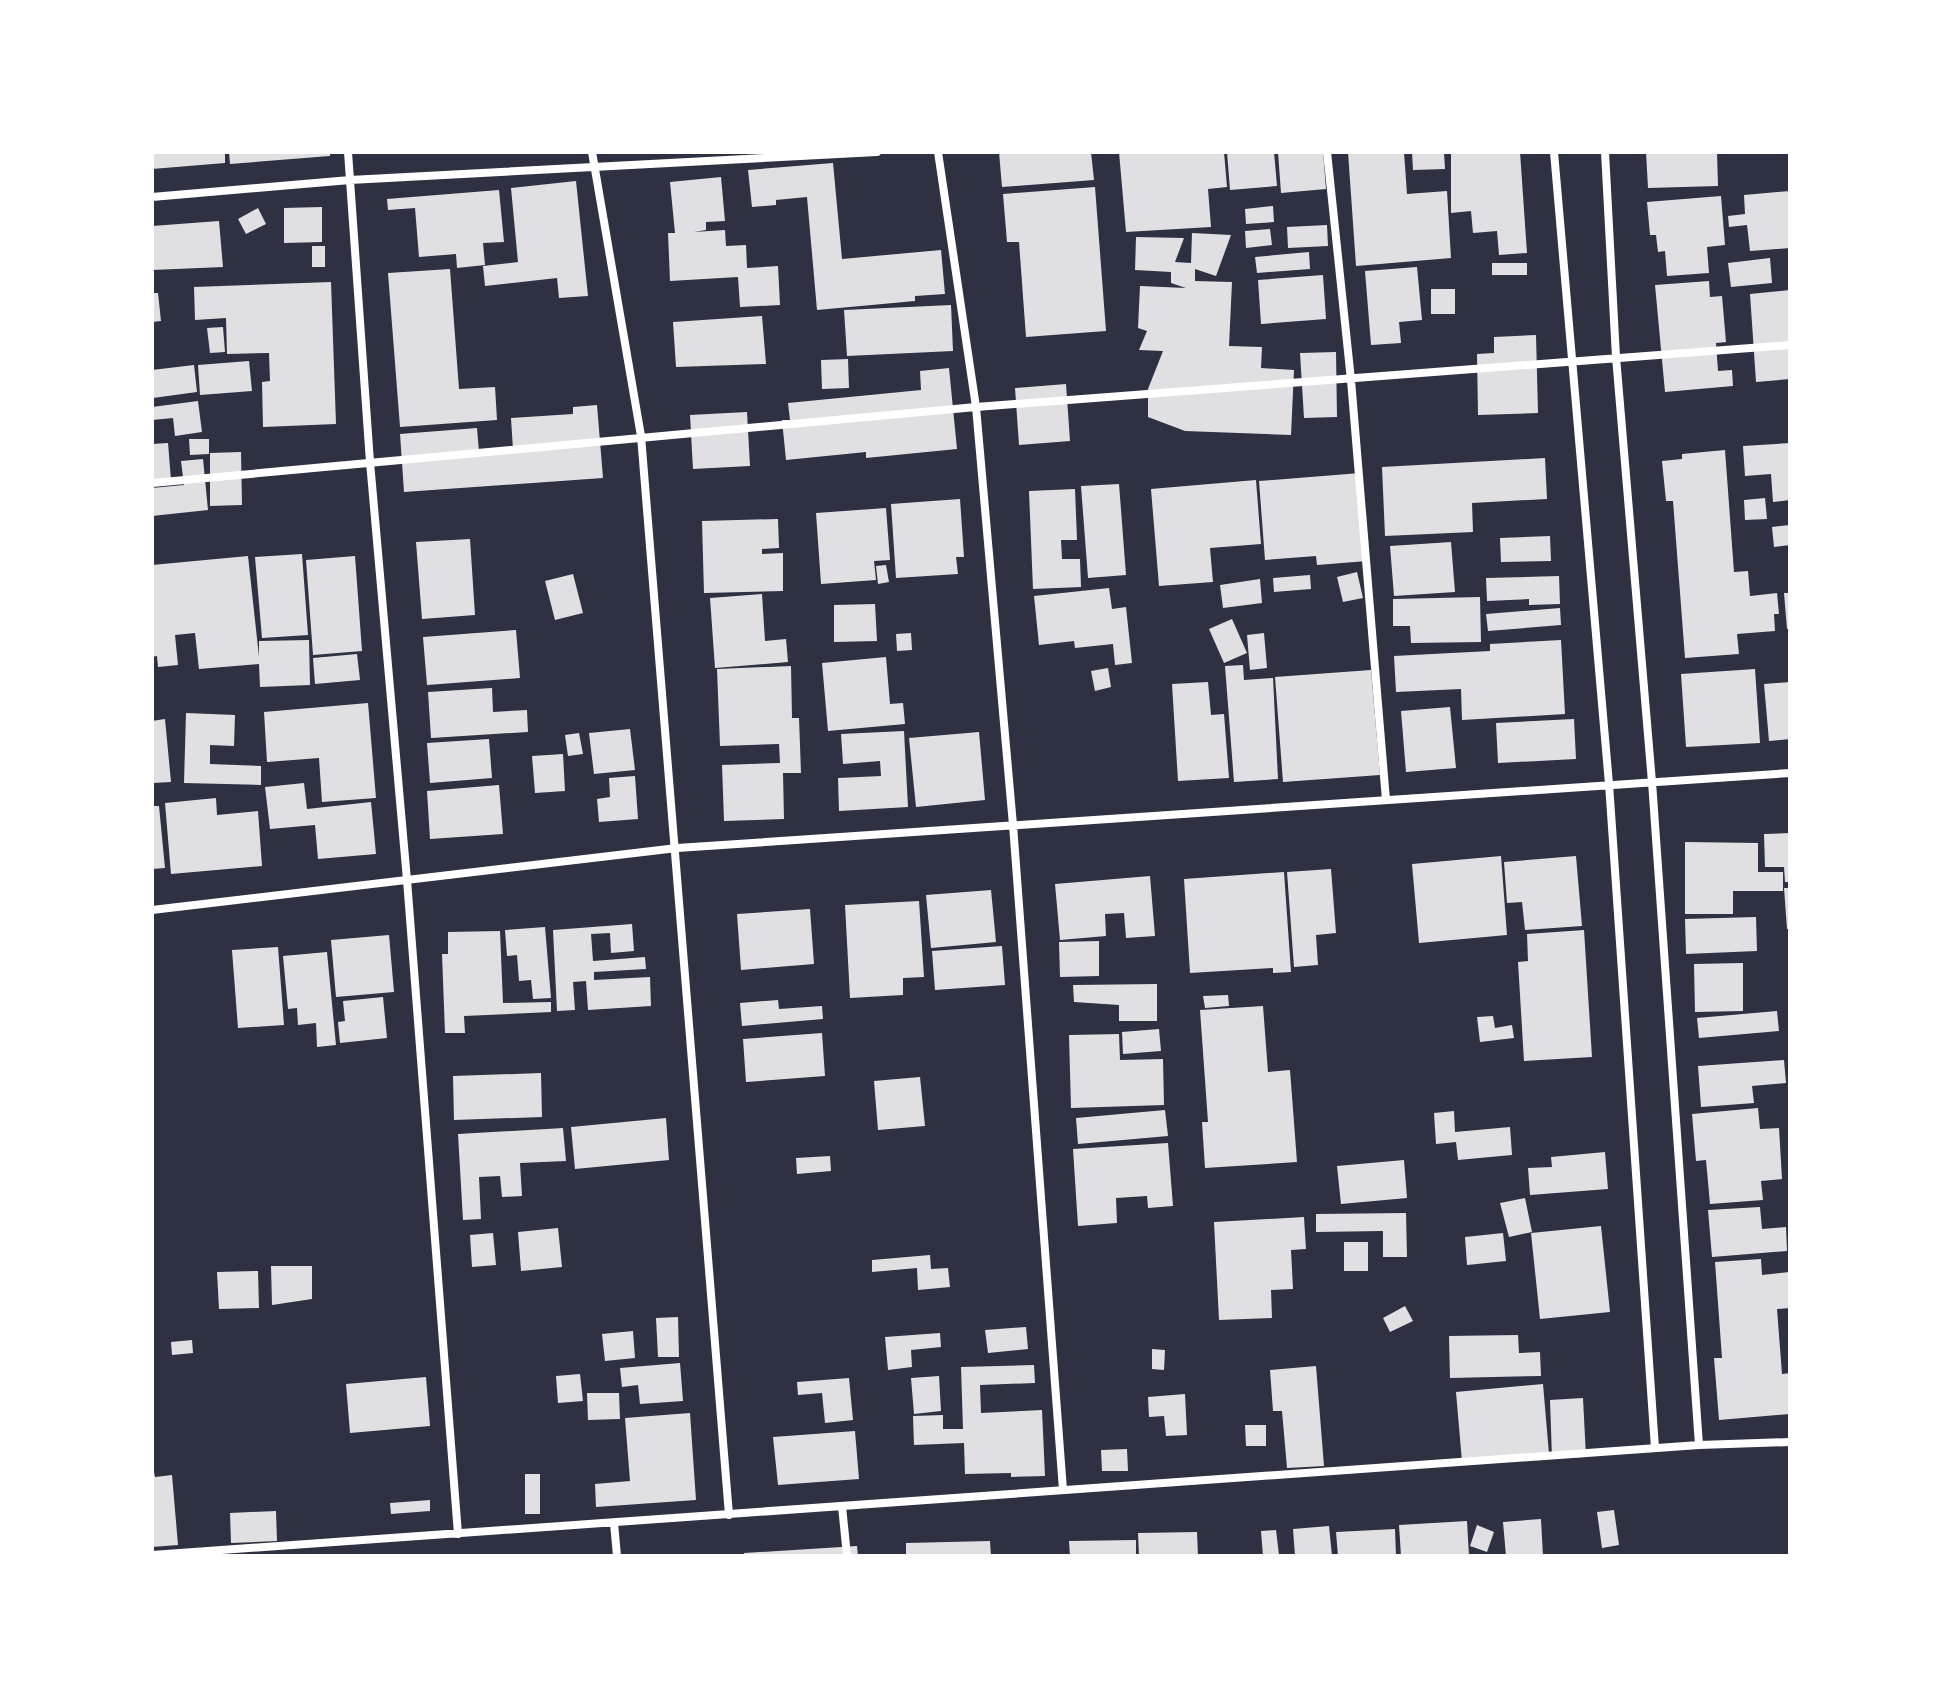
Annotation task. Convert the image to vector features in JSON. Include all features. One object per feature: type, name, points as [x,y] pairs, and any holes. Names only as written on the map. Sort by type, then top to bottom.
[{"type":"street","points":[[348,152],[370,462],[407,880],[458,1534]]},
{"type":"street","points":[[592,152],[641,436],[729,1515]]},
{"type":"street","points":[[152,197],[350,180],[877,152]]},
{"type":"street","points":[[938,152],[976,407],[1013,825],[1063,1490]]},
{"type":"street","points":[[1327,152],[1351,380],[1386,800]]},
{"type":"street","points":[[1554,152],[1575,361],[1609,784],[1655,1448]]},
{"type":"street","points":[[1605,152],[1616,357],[1652,782],[1699,1445]]},
{"type":"street","points":[[152,483],[976,407],[1790,345]]},
{"type":"street","points":[[152,910],[677,848],[1790,773]]},
{"type":"street","points":[[152,1555],[1655,1448],[1790,1442]]},
{"type":"street","points":[[842,1506],[847,1556]]},
{"type":"street","points":[[614,1523],[617,1556]]},
{"type":"building","points":[[152,152],[225,152],[225,163],[152,169]]},
{"type":"building","points":[[229,152],[330,152],[330,156],[230,164]]},
{"type":"building","points":[[999,152],[1091,152],[1094,180],[1002,187]]},
{"type":"building","points":[[1119,152],[1224,152],[1227,187],[1208,189],[1211,227],[1126,232]]},
{"type":"building","points":[[1227,152],[1274,152],[1277,186],[1230,190]]},
{"type":"building","points":[[1278,152],[1323,152],[1326,189],[1281,193]]},
{"type":"building","points":[[1348,152],[1404,152],[1407,194],[1447,191],[1451,258],[1356,266]]},
{"type":"building","points":[[1412,152],[1444,152],[1445,169],[1413,170]]},
{"type":"building","points":[[1451,152],[1520,152],[1527,253],[1499,255],[1497,231],[1473,233],[1471,211],[1451,213]]},
{"type":"building","points":[[1646,152],[1717,152],[1718,186],[1648,188]]},
{"type":"building","points":[[833,163],[842,259],[941,250],[945,294],[915,296],[915,301],[817,310],[807,197],[776,200],[776,205],[752,207],[748,170]]},
{"type":"building","points":[[721,177],[725,221],[706,222],[706,230],[694,232],[725,230],[726,246],[746,245],[747,268],[778,266],[780,305],[740,307],[738,277],[670,281],[668,233],[675,233],[670,182]]},
{"type":"building","points":[[576,181],[588,296],[559,298],[557,278],[485,286],[483,266],[518,262],[511,188]]},
{"type":"building","points":[[1095,187],[1106,331],[1026,337],[1019,242],[1007,242],[1003,194]]},
{"type":"building","points":[[499,190],[504,242],[483,243],[485,265],[457,268],[456,254],[419,257],[415,208],[388,210],[387,199]]},
{"type":"building","points":[[1790,191],[1790,248],[1750,251],[1747,225],[1729,227],[1728,216],[1745,214],[1744,195]]},
{"type":"building","points":[[1721,196],[1725,245],[1707,247],[1709,273],[1667,276],[1665,251],[1658,252],[1656,235],[1650,235],[1647,202]]},
{"type":"building","points":[[1273,206],[1274,222],[1246,224],[1245,209]]},
{"type":"building","points":[[322,207],[322,242],[284,243],[284,208]]},
{"type":"building","points":[[258,208],[266,224],[246,234],[238,219]]},
{"type":"building","points":[[219,221],[223,267],[152,270],[152,226]]},
{"type":"building","points":[[1327,225],[1328,246],[1288,248],[1287,227]]},
{"type":"building","points":[[1270,229],[1272,245],[1246,248],[1245,231]]},
{"type":"building","points":[[1192,233],[1231,235],[1216,276],[1195,269],[1195,281],[1232,282],[1229,346],[1262,347],[1261,368],[1294,370],[1291,435],[1185,431],[1148,417],[1148,389],[1163,351],[1139,350],[1147,331],[1138,328],[1140,286],[1186,288],[1171,283],[1171,272],[1135,270],[1136,237],[1184,238],[1175,262],[1191,263]]},
{"type":"building","points":[[312,246],[325,246],[325,267],[312,267]]},
{"type":"building","points":[[1309,252],[1310,269],[1257,273],[1255,257]]},
{"type":"building","points":[[1770,258],[1772,283],[1731,287],[1728,263]]},
{"type":"building","points":[[1492,263],[1527,263],[1527,275],[1492,275]]},
{"type":"building","points":[[1417,267],[1422,320],[1399,322],[1401,343],[1371,345],[1365,271]]},
{"type":"building","points":[[450,269],[459,389],[495,387],[497,420],[400,427],[388,273]]},
{"type":"building","points":[[1323,275],[1326,319],[1261,324],[1258,280]]},
{"type":"building","points":[[1709,281],[1710,297],[1722,296],[1726,342],[1716,343],[1718,371],[1732,370],[1733,386],[1665,392],[1655,285]]},
{"type":"building","points":[[331,282],[336,424],[263,427],[262,382],[270,381],[269,353],[227,354],[226,318],[195,320],[194,287]]},
{"type":"building","points":[[1431,289],[1455,289],[1455,314],[1431,314]]},
{"type":"building","points":[[1790,290],[1790,379],[1756,382],[1750,294]]},
{"type":"building","points":[[152,293],[158,293],[161,321],[152,322]]},
{"type":"building","points":[[951,305],[953,351],[847,356],[844,310]]},
{"type":"building","points":[[762,316],[766,364],[676,367],[673,322]]},
{"type":"building","points":[[223,327],[225,352],[210,353],[207,328]]},
{"type":"building","points":[[1536,335],[1538,413],[1478,415],[1477,354],[1494,353],[1494,337]]},
{"type":"building","points":[[1336,352],[1337,417],[1304,418],[1300,353]]},
{"type":"building","points":[[848,359],[849,388],[822,389],[821,360]]},
{"type":"building","points":[[249,361],[252,391],[200,395],[198,365]]},
{"type":"building","points":[[194,365],[197,392],[153,398],[152,370]]},
{"type":"building","points":[[949,368],[957,449],[866,458],[866,452],[786,460],[782,420],[790,420],[788,403],[921,390],[920,371]]},
{"type":"building","points":[[1066,384],[1070,441],[1019,445],[1015,388]]},
{"type":"building","points":[[198,401],[202,432],[175,436],[173,418],[152,420],[152,407]]},
{"type":"building","points":[[597,405],[603,478],[404,492],[400,434],[477,428],[479,452],[513,450],[511,418],[573,414],[573,407]]},
{"type":"building","points":[[747,412],[750,466],[693,469],[690,415]]},
{"type":"building","points":[[189,439],[209,439],[209,454],[190,455]]},
{"type":"building","points":[[168,443],[171,480],[152,482],[152,444]]},
{"type":"building","points":[[1790,443],[1790,500],[1773,502],[1771,474],[1745,476],[1743,446]]},
{"type":"building","points":[[1725,450],[1734,572],[1748,571],[1750,596],[1777,593],[1779,614],[1774,614],[1775,631],[1737,634],[1739,654],[1685,658],[1673,501],[1666,501],[1662,461],[1682,459],[1682,454]]},
{"type":"building","points":[[241,452],[242,505],[210,506],[210,453]]},
{"type":"building","points":[[1545,458],[1547,499],[1472,503],[1473,532],[1385,536],[1382,467]]},
{"type":"building","points":[[203,459],[208,510],[152,516],[152,488],[184,485],[181,461]]},
{"type":"building","points":[[1360,473],[1367,561],[1317,565],[1316,556],[1265,560],[1259,481]]},
{"type":"building","points":[[1256,480],[1261,544],[1210,548],[1213,582],[1159,586],[1151,489]]},
{"type":"building","points":[[1119,484],[1126,575],[1088,578],[1081,486]]},
{"type":"building","points":[[1075,489],[1077,540],[1061,540],[1062,559],[1080,559],[1081,587],[1033,589],[1029,491]]},
{"type":"building","points":[[1765,498],[1767,519],[1745,520],[1744,500]]},
{"type":"building","points":[[960,499],[964,557],[956,557],[958,574],[896,578],[891,504]]},
{"type":"building","points":[[886,508],[890,560],[874,561],[876,580],[821,584],[816,513]]},
{"type":"building","points":[[778,519],[779,548],[762,549],[762,554],[783,553],[783,591],[704,593],[702,521]]},
{"type":"building","points":[[1790,525],[1790,545],[1774,547],[1772,527]]},
{"type":"building","points":[[1550,536],[1551,561],[1501,562],[1500,538]]},
{"type":"building","points":[[470,539],[475,615],[422,619],[416,542]]},
{"type":"building","points":[[1451,542],[1455,592],[1394,596],[1390,546]]},
{"type":"building","points":[[302,554],[308,635],[262,638],[255,557]]},
{"type":"building","points":[[248,556],[259,657],[259,641],[309,640],[310,685],[260,687],[259,664],[199,669],[195,633],[175,635],[178,665],[158,667],[157,656],[152,657],[152,565]]},
{"type":"building","points":[[355,556],[362,651],[313,655],[306,560]]},
{"type":"building","points":[[886,565],[889,582],[878,584],[876,566]]},
{"type":"building","points":[[1357,572],[1363,598],[1343,602],[1337,577]]},
{"type":"building","points":[[573,574],[583,613],[555,620],[545,581]]},
{"type":"building","points":[[1310,575],[1311,589],[1274,592],[1273,578]]},
{"type":"building","points":[[1559,576],[1560,604],[1529,605],[1529,599],[1487,601],[1486,578]]},
{"type":"building","points":[[1260,579],[1262,603],[1223,608],[1220,585]]},
{"type":"building","points":[[1109,588],[1112,609],[1126,607],[1132,663],[1115,665],[1113,644],[1075,648],[1074,641],[1039,645],[1034,596]]},
{"type":"building","points":[[1784,593],[1790,593],[1790,628],[1787,629]]},
{"type":"building","points":[[762,594],[765,641],[786,639],[788,662],[715,668],[710,598]]},
{"type":"building","points":[[1480,597],[1481,642],[1411,643],[1410,626],[1393,626],[1393,599]]},
{"type":"building","points":[[875,604],[877,641],[834,642],[834,605]]},
{"type":"building","points":[[1560,608],[1561,625],[1488,631],[1486,614]]},
{"type":"building","points":[[1232,619],[1247,653],[1224,663],[1209,629]]},
{"type":"building","points":[[516,630],[520,678],[427,685],[423,637]]},
{"type":"building","points":[[911,633],[912,650],[897,651],[896,634]]},
{"type":"building","points":[[1264,633],[1267,668],[1250,670],[1247,635]]},
{"type":"building","points":[[1561,640],[1565,714],[1462,720],[1461,689],[1396,692],[1394,656],[1490,651],[1490,644]]},
{"type":"building","points":[[357,654],[360,680],[315,684],[313,658]]},
{"type":"building","points":[[886,657],[890,704],[903,703],[905,724],[828,731],[822,663]]},
{"type":"building","points":[[1243,665],[1244,680],[1273,678],[1278,779],[1234,782],[1225,666]]},
{"type":"building","points":[[791,666],[792,718],[799,718],[801,773],[783,773],[784,819],[724,821],[722,765],[780,763],[779,744],[720,746],[717,669]]},
{"type":"building","points":[[1108,668],[1111,687],[1095,691],[1091,671]]},
{"type":"building","points":[[1755,669],[1760,743],[1686,747],[1681,674]]},
{"type":"building","points":[[1371,670],[1380,775],[1283,782],[1275,677]]},
{"type":"building","points":[[1208,682],[1211,715],[1224,714],[1229,778],[1178,781],[1172,684]]},
{"type":"building","points":[[1790,682],[1790,739],[1769,741],[1764,684]]},
{"type":"building","points":[[492,688],[493,712],[527,710],[528,732],[431,738],[428,692]]},
{"type":"building","points":[[368,703],[376,798],[322,802],[319,758],[267,762],[264,712]]},
{"type":"building","points":[[1450,707],[1456,768],[1406,772],[1401,711]]},
{"type":"building","points":[[186,713],[235,715],[234,746],[210,745],[210,764],[261,766],[261,785],[184,783]]},
{"type":"building","points":[[165,719],[171,782],[152,783],[152,721]]},
{"type":"building","points":[[1574,719],[1576,759],[1498,763],[1496,723]]},
{"type":"building","points":[[630,729],[635,770],[594,774],[589,733]]},
{"type":"building","points":[[904,731],[908,807],[839,811],[838,778],[881,776],[880,761],[843,764],[841,734]]},
{"type":"building","points":[[979,732],[985,800],[916,807],[909,738]]},
{"type":"building","points":[[579,733],[583,754],[568,756],[565,735]]},
{"type":"building","points":[[489,739],[492,778],[430,783],[427,743]]},
{"type":"building","points":[[563,754],[565,791],[535,793],[532,756]]},
{"type":"building","points":[[635,776],[638,819],[599,822],[597,799],[610,797],[609,778]]},
{"type":"building","points":[[304,783],[307,809],[371,802],[376,854],[318,859],[315,825],[270,829],[265,787]]},
{"type":"building","points":[[499,785],[503,834],[430,839],[427,791]]},
{"type":"building","points":[[216,798],[217,815],[258,811],[262,866],[171,874],[165,803]]},
{"type":"building","points":[[152,806],[159,806],[165,868],[152,869]]},
{"type":"building","points":[[1790,833],[1790,882],[1785,882],[1784,867],[1765,867],[1764,834]]},
{"type":"building","points":[[1685,842],[1758,843],[1758,872],[1783,872],[1783,891],[1733,891],[1733,914],[1685,914]]},
{"type":"building","points":[[1501,856],[1507,935],[1419,943],[1412,864]]},
{"type":"building","points":[[1576,856],[1582,926],[1525,930],[1522,902],[1507,903],[1504,862]]},
{"type":"building","points":[[1331,869],[1336,933],[1316,935],[1318,965],[1294,967],[1287,872]]},
{"type":"building","points":[[1284,872],[1291,972],[1273,973],[1273,968],[1190,973],[1184,879]]},
{"type":"building","points":[[1150,876],[1155,936],[1126,938],[1124,913],[1105,914],[1106,936],[1060,940],[1055,884]]},
{"type":"building","points":[[1784,888],[1790,888],[1790,929],[1787,929]]},
{"type":"building","points":[[991,890],[996,942],[931,948],[926,895]]},
{"type":"building","points":[[919,901],[924,977],[903,978],[903,995],[850,998],[845,905]]},
{"type":"building","points":[[810,909],[814,964],[741,970],[737,914]]},
{"type":"building","points":[[1756,917],[1757,951],[1686,954],[1685,919]]},
{"type":"building","points":[[632,924],[634,951],[611,953],[610,933],[591,934],[593,961],[645,957],[646,969],[594,972],[594,980],[650,977],[651,1006],[588,1010],[586,981],[573,982],[575,1010],[557,1011],[553,930]]},
{"type":"building","points":[[545,927],[551,998],[533,999],[531,980],[519,981],[517,955],[507,956],[505,930]]},
{"type":"building","points":[[1584,930],[1592,1057],[1524,1061],[1518,962],[1528,961],[1527,934]]},
{"type":"building","points":[[500,931],[503,1003],[551,1002],[551,1012],[464,1016],[465,1033],[445,1033],[442,954],[448,954],[448,932]]},
{"type":"building","points":[[389,935],[394,992],[336,997],[331,940]]},
{"type":"building","points":[[1099,941],[1099,976],[1060,977],[1059,942]]},
{"type":"building","points":[[1002,946],[1005,985],[935,990],[932,951]]},
{"type":"building","points":[[278,947],[284,1025],[238,1028],[232,950]]},
{"type":"building","points":[[327,952],[336,1045],[317,1047],[316,1023],[298,1025],[297,1008],[288,1009],[283,956]]},
{"type":"building","points":[[1743,963],[1743,1011],[1695,1012],[1694,964]]},
{"type":"building","points":[[1157,984],[1157,1021],[1119,1021],[1119,1005],[1074,1002],[1073,985]]},
{"type":"building","points":[[1228,995],[1229,1006],[1205,1008],[1203,996]]},
{"type":"building","points":[[383,997],[387,1038],[340,1043],[338,1022],[345,1021],[343,1001]]},
{"type":"building","points":[[778,1000],[779,1009],[822,1006],[823,1019],[742,1026],[740,1003]]},
{"type":"building","points":[[1263,1006],[1268,1072],[1290,1070],[1297,1162],[1205,1168],[1202,1122],[1208,1122],[1200,1010]]},
{"type":"building","points":[[1777,1011],[1779,1031],[1699,1038],[1697,1018]]},
{"type":"building","points":[[1493,1016],[1495,1028],[1512,1025],[1514,1038],[1480,1042],[1477,1017]]},
{"type":"building","points":[[1159,1029],[1161,1051],[1123,1054],[1122,1032]]},
{"type":"building","points":[[822,1033],[825,1076],[746,1082],[743,1039]]},
{"type":"building","points":[[1119,1034],[1120,1060],[1163,1059],[1164,1105],[1071,1108],[1069,1035]]},
{"type":"building","points":[[1784,1060],[1786,1083],[1752,1086],[1754,1103],[1701,1107],[1698,1066]]},
{"type":"building","points":[[541,1073],[542,1117],[454,1120],[453,1076]]},
{"type":"building","points":[[920,1077],[925,1126],[878,1130],[874,1081]]},
{"type":"building","points":[[1758,1108],[1760,1129],[1779,1128],[1782,1179],[1761,1181],[1763,1200],[1710,1204],[1706,1160],[1696,1161],[1692,1114]]},
{"type":"building","points":[[1165,1110],[1168,1136],[1078,1144],[1076,1118]]},
{"type":"building","points":[[1454,1111],[1455,1132],[1510,1127],[1512,1155],[1458,1160],[1456,1142],[1436,1144],[1434,1113]]},
{"type":"building","points":[[666,1118],[669,1160],[575,1169],[571,1127]]},
{"type":"building","points":[[563,1128],[566,1161],[520,1163],[522,1196],[502,1197],[500,1176],[479,1177],[481,1219],[463,1220],[458,1134]]},
{"type":"building","points":[[1168,1143],[1173,1206],[1148,1208],[1147,1196],[1116,1198],[1117,1223],[1078,1226],[1073,1149]]},
{"type":"building","points":[[1605,1152],[1608,1189],[1530,1195],[1528,1168],[1552,1167],[1551,1157]]},
{"type":"building","points":[[830,1156],[831,1171],[797,1174],[796,1158]]},
{"type":"building","points":[[1404,1160],[1407,1198],[1341,1204],[1337,1166]]},
{"type":"building","points":[[1525,1198],[1532,1232],[1509,1237],[1500,1203]]},
{"type":"building","points":[[1760,1207],[1762,1229],[1786,1227],[1787,1251],[1712,1257],[1708,1210]]},
{"type":"building","points":[[1406,1213],[1407,1257],[1383,1257],[1383,1231],[1316,1232],[1316,1214]]},
{"type":"building","points":[[1304,1217],[1306,1249],[1291,1250],[1293,1289],[1271,1290],[1272,1318],[1219,1320],[1214,1222]]},
{"type":"building","points":[[1601,1226],[1610,1312],[1540,1319],[1531,1233]]},
{"type":"building","points":[[558,1228],[562,1267],[521,1271],[518,1232]]},
{"type":"building","points":[[493,1233],[496,1265],[472,1267],[470,1235]]},
{"type":"building","points":[[1503,1233],[1506,1261],[1467,1265],[1465,1237]]},
{"type":"building","points":[[1344,1242],[1368,1242],[1368,1271],[1344,1271]]},
{"type":"building","points":[[930,1255],[931,1269],[948,1268],[950,1287],[918,1290],[917,1268],[872,1272],[872,1260]]},
{"type":"building","points":[[1761,1259],[1762,1275],[1789,1272],[1790,1308],[1777,1309],[1782,1374],[1790,1373],[1790,1414],[1719,1420],[1714,1358],[1722,1358],[1715,1262]]},
{"type":"building","points":[[271,1266],[312,1266],[312,1299],[272,1305]]},
{"type":"building","points":[[258,1271],[259,1308],[219,1309],[217,1272]]},
{"type":"building","points":[[1405,1306],[1413,1321],[1390,1332],[1383,1318]]},
{"type":"building","points":[[678,1317],[679,1357],[658,1357],[656,1318]]},
{"type":"building","points":[[1026,1327],[1028,1349],[988,1353],[985,1330]]},
{"type":"building","points":[[633,1331],[635,1358],[605,1361],[602,1334]]},
{"type":"building","points":[[940,1333],[941,1347],[911,1350],[912,1367],[888,1370],[885,1337]]},
{"type":"building","points":[[1518,1335],[1519,1353],[1540,1352],[1541,1376],[1450,1378],[1449,1336]]},
{"type":"building","points":[[192,1340],[193,1353],[172,1355],[171,1342]]},
{"type":"building","points":[[1152,1349],[1165,1350],[1164,1370],[1152,1369]]},
{"type":"building","points":[[680,1363],[683,1401],[640,1404],[638,1385],[622,1387],[620,1368]]},
{"type":"building","points":[[1034,1365],[1035,1383],[980,1385],[981,1413],[1042,1410],[1045,1476],[965,1474],[964,1443],[914,1445],[913,1416],[943,1415],[943,1429],[963,1429],[961,1367]]},
{"type":"building","points":[[1316,1366],[1324,1466],[1287,1468],[1282,1411],[1273,1411],[1270,1370]]},
{"type":"building","points":[[580,1374],[583,1401],[558,1403],[556,1376]]},
{"type":"building","points":[[939,1376],[941,1411],[914,1414],[911,1378]]},
{"type":"building","points":[[426,1377],[430,1426],[350,1433],[346,1384]]},
{"type":"building","points":[[849,1378],[853,1420],[825,1423],[822,1393],[798,1395],[797,1382]]},
{"type":"building","points":[[1543,1384],[1549,1454],[1462,1462],[1456,1392]]},
{"type":"building","points":[[587,1393],[619,1393],[620,1419],[588,1420]]},
{"type":"building","points":[[1185,1394],[1187,1435],[1166,1436],[1164,1416],[1149,1417],[1148,1397]]},
{"type":"building","points":[[1583,1398],[1586,1457],[1552,1458],[1550,1400]]},
{"type":"building","points":[[690,1413],[696,1500],[596,1507],[595,1484],[630,1481],[625,1418]]},
{"type":"building","points":[[1245,1425],[1266,1425],[1266,1446],[1246,1446]]},
{"type":"building","points":[[855,1431],[859,1479],[778,1485],[773,1437]]},
{"type":"building","points":[[1127,1449],[1128,1471],[1102,1471],[1101,1450]]},
{"type":"building","points":[[152,1463],[155,1477],[172,1475],[178,1545],[152,1547]]},
{"type":"building","points":[[525,1474],[540,1474],[540,1514],[525,1514]]},
{"type":"building","points":[[430,1500],[430,1511],[391,1514],[390,1503]]},
{"type":"building","points":[[1614,1510],[1619,1545],[1602,1548],[1597,1512]]},
{"type":"building","points":[[276,1511],[277,1541],[231,1543],[230,1513]]},
{"type":"building","points":[[1541,1519],[1543,1556],[1506,1556],[1503,1522]]},
{"type":"building","points":[[1467,1521],[1469,1556],[1401,1556],[1399,1525]]},
{"type":"building","points":[[1477,1525],[1494,1532],[1487,1552],[1470,1546]]},
{"type":"building","points":[[1329,1526],[1332,1556],[1295,1556],[1293,1529]]},
{"type":"building","points":[[1395,1529],[1396,1556],[1338,1556],[1336,1532]]},
{"type":"building","points":[[1276,1530],[1279,1555],[1263,1556],[1261,1531]]},
{"type":"building","points":[[1197,1532],[1198,1556],[1139,1556],[1138,1533]]},
{"type":"building","points":[[1136,1540],[1136,1556],[1070,1556],[1069,1541]]},
{"type":"building","points":[[990,1541],[991,1556],[906,1556],[906,1543]]},
{"type":"building","points":[[857,1546],[858,1556],[744,1556],[744,1553]]}]
